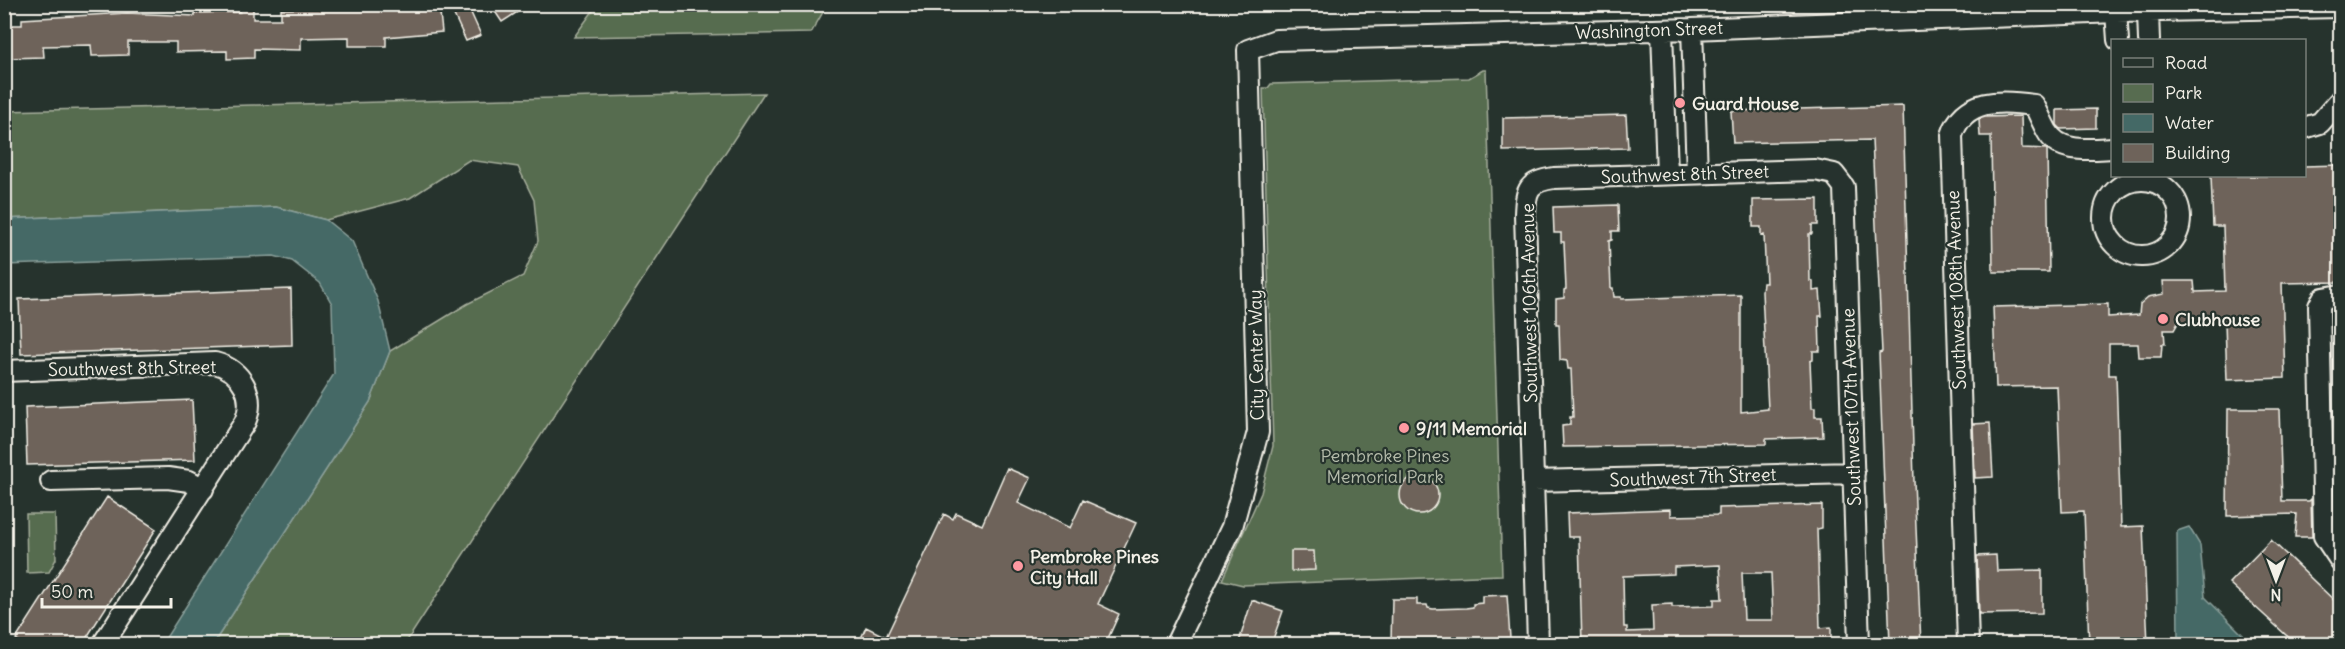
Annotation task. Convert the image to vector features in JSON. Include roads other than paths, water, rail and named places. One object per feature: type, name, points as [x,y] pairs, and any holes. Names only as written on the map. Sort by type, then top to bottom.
[{"type":"street","name":"Washington Street","points":[[1248,50],[1276,40],[1662,30],[2116,12],[2340,7]]},
{"type":"street","points":[[2116,12],[2118,39]]},
{"type":"street","points":[[2148,12],[2149,39]]},
{"type":"street","points":[[1692,29],[1697,173]]},
{"type":"street","points":[[1662,30],[1667,174]]},
{"type":"street","name":"City Center Way","points":[[1176,645],[1232,527],[1258,432],[1248,50]]},
{"type":"street","points":[[2306,127],[2320,123],[2340,100]]},
{"type":"street","name":"Southwest 108th Avenue","points":[[1968,645],[1952,135],[1956,124],[1972,107],[1984,104],[2024,104],[2034,105],[2053,139],[2063,146],[2085,149],[2111,148]]},
{"type":"street","points":[[1665,118],[1695,118]]},
{"type":"street","name":"Southwest 8th Street","points":[[1536,182],[1554,178],[1697,173],[1815,171],[1834,174]]},
{"type":"street","name":"Southwest 107th Avenue","points":[[1834,174],[1844,187],[1859,645]]},
{"type":"street","points":[[2150,178],[2171,194],[2178,205],[2180,217],[2175,236],[2162,250],[2150,255],[2138,256],[2125,252],[2108,234],[2104,222],[2105,209],[2110,197],[2129,179],[2150,178]]},
{"type":"street","name":"Southwest 106th Avenue","points":[[1536,182],[1530,187],[1526,196],[1525,214],[1538,645]]},
{"type":"street","points":[[2340,295],[2323,298],[2319,306],[2324,536],[2340,560]]},
{"type":"street","name":"Southwest 8th Street","points":[[4,371],[215,363],[234,371],[241,378],[250,404],[245,422],[203,489]]},
{"type":"street","name":"Southwest 7th Street","points":[[1533,481],[1854,473]]},
{"type":"street","points":[[51,481],[168,478],[189,481],[203,489],[103,645]]},
{"type":"water","points":[[276,207],[326,220],[352,241],[378,301],[390,351],[370,402],[213,644],[162,644],[334,374],[332,304],[320,283],[292,261],[274,256],[5,265],[5,219]]},
{"type":"water","points":[[2189,527],[2200,545],[2205,597],[2252,644],[2178,644],[2177,531]]},
{"type":"place","name":"Guard House","points":[[1680,103]]},
{"type":"place","name":"Clubhouse","points":[[2163,319]]},
{"type":"place","name":"9/11 Memorial","points":[[1404,428]]},
{"type":"place","name":"Pembroke Pines City Hall","points":[[1018,566]]},
{"type":"park label","name":"Pembroke Pines Memorial Park","points":[[1385,465]]}]
